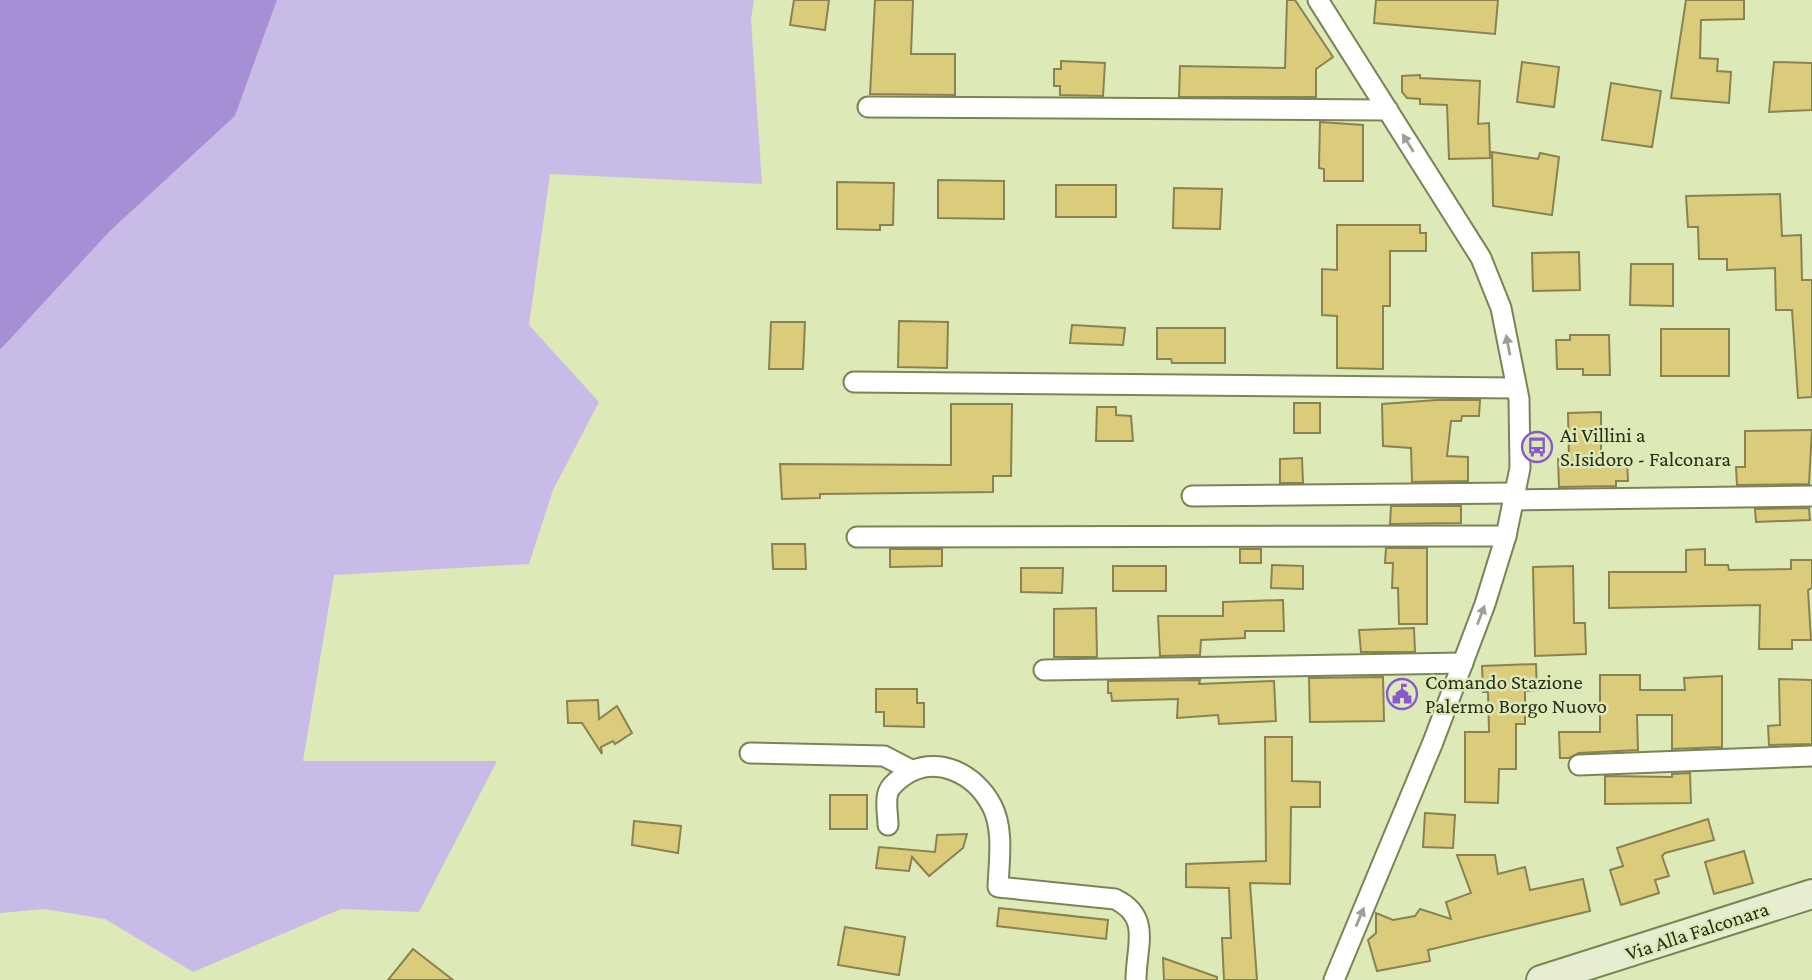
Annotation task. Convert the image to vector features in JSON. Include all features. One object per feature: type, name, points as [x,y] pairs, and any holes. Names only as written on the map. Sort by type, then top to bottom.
[{"type":"street","points":[[1318,0],[1481,258],[1501,308],[1516,388],[1520,468],[1506,536],[1463,663],[1334,980]]},
{"type":"street","points":[[868,107],[1388,110]]},
{"type":"street","points":[[854,382],[1516,388]]},
{"type":"street","points":[[1192,495],[1812,496]]},
{"type":"street","points":[[857,537],[1506,536]]},
{"type":"street","points":[[1044,670],[1463,663]]},
{"type":"street","points":[[750,753],[884,756],[911,770]]},
{"type":"street","points":[[1579,765],[1812,756]]},
{"type":"street","points":[[888,825],[887,794],[895,782],[911,770],[942,765],[971,779],[993,808],[999,833],[998,887],[1115,899],[1130,906],[1139,918],[1136,980]]},
{"type":"street","name":"Via Alla Falconara","points":[[1541,980],[1812,894]]},
{"type":"shaded area","points":[[0,0],[277,0],[235,116],[110,231],[0,350]]},
{"type":"shaded area","points":[[277,0],[754,0],[751,19],[762,184],[550,174],[529,325],[599,402],[553,490],[529,564],[334,575],[303,761],[497,761],[419,912],[341,909],[193,972],[105,919],[45,909],[0,913],[0,350],[110,231],[235,116]]},
{"type":"building","points":[[794,0],[829,0],[825,30],[790,25]]},
{"type":"building","points":[[875,0],[913,0],[911,54],[955,54],[955,95],[870,94]]},
{"type":"building","points":[[1287,0],[1295,0],[1333,57],[1316,69],[1316,97],[1179,97],[1180,66],[1285,68]]},
{"type":"building","points":[[1376,0],[1498,0],[1495,34],[1374,23]]},
{"type":"building","points":[[1686,0],[1744,0],[1744,19],[1701,20],[1700,58],[1718,59],[1717,71],[1731,72],[1729,103],[1671,98]]},
{"type":"building","points":[[1061,61],[1105,63],[1103,96],[1060,95],[1060,86],[1054,86],[1054,69],[1061,69]]},
{"type":"building","points":[[1522,62],[1559,67],[1554,107],[1517,102]]},
{"type":"building","points":[[1774,62],[1812,63],[1812,110],[1769,112]]},
{"type":"building","points":[[1420,75],[1420,78],[1480,81],[1478,124],[1489,123],[1490,158],[1449,159],[1447,105],[1420,104],[1420,99],[1407,98],[1402,92],[1402,76]]},
{"type":"building","points":[[1611,83],[1661,91],[1652,147],[1602,140]]},
{"type":"building","points":[[1320,122],[1363,125],[1363,181],[1324,181],[1324,169],[1319,168]]},
{"type":"building","points":[[1492,152],[1538,159],[1540,153],[1559,157],[1552,215],[1493,206]]},
{"type":"building","points":[[938,180],[1004,181],[1004,219],[938,218]]},
{"type":"building","points":[[837,182],[894,183],[893,225],[880,225],[880,230],[837,229]]},
{"type":"building","points":[[1056,185],[1116,185],[1116,217],[1056,217]]},
{"type":"building","points":[[1174,188],[1222,189],[1220,229],[1173,228]]},
{"type":"building","points":[[1780,194],[1782,236],[1801,235],[1802,280],[1812,280],[1812,397],[1798,398],[1792,310],[1776,310],[1775,268],[1727,270],[1727,259],[1699,259],[1698,227],[1688,227],[1686,196]]},
{"type":"building","points":[[1337,225],[1420,225],[1420,233],[1426,233],[1426,251],[1390,251],[1390,306],[1383,306],[1383,369],[1337,368],[1337,316],[1322,315],[1322,269],[1337,270]]},
{"type":"building","points":[[1579,252],[1580,290],[1533,291],[1532,253]]},
{"type":"building","points":[[1631,264],[1673,264],[1673,306],[1630,305]]},
{"type":"building","points":[[899,321],[948,322],[947,368],[898,367]]},
{"type":"building","points":[[771,322],[805,322],[803,369],[769,369]]},
{"type":"building","points":[[1072,325],[1125,328],[1123,345],[1070,343]]},
{"type":"building","points":[[1157,328],[1225,328],[1225,363],[1172,363],[1171,359],[1157,359]]},
{"type":"building","points":[[1661,329],[1729,329],[1729,376],[1661,376]]},
{"type":"building","points":[[1570,335],[1609,335],[1610,375],[1583,375],[1583,369],[1557,369],[1556,340],[1570,340]]},
{"type":"building","points":[[1480,400],[1479,416],[1462,416],[1461,421],[1451,421],[1447,456],[1468,457],[1468,481],[1412,482],[1411,448],[1383,446],[1382,404]]},
{"type":"building","points":[[1294,403],[1320,403],[1320,433],[1294,433]]},
{"type":"building","points":[[951,404],[1012,404],[1011,476],[993,476],[993,492],[820,494],[820,498],[782,499],[780,464],[951,465]]},
{"type":"building","points":[[1097,407],[1116,407],[1116,415],[1131,416],[1133,441],[1096,441]]},
{"type":"building","points":[[1601,412],[1601,459],[1627,458],[1628,481],[1616,481],[1616,486],[1559,487],[1558,459],[1569,459],[1568,413]]},
{"type":"building","points":[[1812,430],[1809,484],[1737,485],[1736,467],[1745,467],[1745,431]]},
{"type":"building","points":[[1302,458],[1303,483],[1280,483],[1280,459]]},
{"type":"building","points":[[1391,506],[1461,506],[1461,523],[1390,524]]},
{"type":"building","points":[[1809,508],[1810,520],[1756,522],[1755,509]]},
{"type":"building","points":[[772,544],[805,544],[806,569],[773,569]]},
{"type":"building","points":[[1386,548],[1427,548],[1427,624],[1399,624],[1398,588],[1392,588],[1393,563],[1385,563]]},
{"type":"building","points":[[890,549],[942,549],[942,566],[890,567]]},
{"type":"building","points":[[1240,549],[1261,549],[1261,563],[1240,563]]},
{"type":"building","points":[[1705,549],[1705,565],[1728,565],[1729,570],[1791,569],[1791,560],[1812,560],[1812,588],[1808,590],[1811,640],[1792,640],[1792,649],[1759,649],[1760,605],[1609,608],[1609,572],[1686,572],[1686,550]]},
{"type":"building","points":[[1272,565],[1303,566],[1303,589],[1271,588]]},
{"type":"building","points":[[1113,566],[1166,566],[1166,591],[1113,591]]},
{"type":"building","points":[[1573,566],[1574,623],[1585,623],[1586,654],[1535,656],[1533,567]]},
{"type":"building","points":[[1021,568],[1063,568],[1062,593],[1021,592]]},
{"type":"building","points":[[1283,600],[1284,631],[1245,631],[1245,638],[1201,640],[1200,655],[1160,656],[1158,616],[1223,616],[1223,602]]},
{"type":"building","points":[[1096,608],[1097,657],[1054,657],[1054,609]]},
{"type":"building","points":[[1414,628],[1415,652],[1361,652],[1359,630]]},
{"type":"building","points":[[1536,664],[1537,690],[1525,691],[1525,724],[1516,724],[1516,769],[1499,769],[1498,803],[1465,802],[1465,732],[1489,732],[1488,692],[1483,692],[1482,666]]},
{"type":"building","points":[[1600,675],[1640,675],[1640,690],[1685,690],[1684,678],[1722,676],[1722,747],[1672,749],[1672,715],[1637,715],[1638,750],[1579,753],[1569,758],[1560,758],[1559,732],[1600,732]]},
{"type":"building","points":[[1383,677],[1384,721],[1310,722],[1309,678]]},
{"type":"building","points":[[1779,679],[1812,680],[1812,744],[1769,745],[1768,726],[1780,725]]},
{"type":"building","points":[[1200,680],[1199,684],[1274,681],[1276,721],[1219,724],[1218,715],[1177,718],[1178,699],[1112,701],[1111,693],[1108,693],[1108,681]]},
{"type":"building","points":[[876,689],[917,689],[917,703],[924,703],[924,727],[884,726],[884,712],[876,712]]},
{"type":"building","points":[[598,700],[599,719],[617,706],[632,733],[615,744],[613,741],[601,747],[602,754],[582,723],[568,723],[567,701]]},
{"type":"building","points":[[1265,737],[1292,737],[1292,781],[1320,782],[1320,807],[1291,807],[1290,884],[1250,883],[1257,980],[1224,980],[1222,938],[1231,938],[1229,888],[1186,887],[1186,864],[1266,861]]},
{"type":"building","points":[[1690,773],[1691,803],[1605,804],[1605,776],[1672,777],[1672,774]]},
{"type":"building","points":[[830,795],[867,795],[867,829],[830,829]]},
{"type":"building","points":[[1425,813],[1455,815],[1453,848],[1423,847]]},
{"type":"building","points":[[1708,819],[1714,840],[1665,853],[1662,856],[1669,876],[1655,880],[1659,893],[1621,905],[1610,870],[1623,866],[1617,848]]},
{"type":"building","points":[[634,821],[681,826],[678,853],[632,845]]},
{"type":"building","points":[[967,834],[963,848],[929,876],[912,857],[909,871],[876,868],[879,847],[935,852],[937,835]]},
{"type":"building","points":[[1744,851],[1753,883],[1714,894],[1705,862]]},
{"type":"building","points":[[1457,855],[1495,855],[1498,874],[1525,867],[1530,890],[1583,879],[1590,911],[1428,950],[1430,961],[1377,971],[1368,940],[1376,933],[1376,913],[1393,920],[1415,916],[1420,909],[1451,919],[1446,902],[1471,893]]},
{"type":"building","points":[[999,908],[1108,920],[1106,939],[997,926]]},
{"type":"building","points":[[845,927],[905,937],[899,975],[838,965]]},
{"type":"building","points":[[413,949],[453,980],[388,980]]},
{"type":"building","points":[[1163,958],[1217,977],[1217,980],[1164,980]]},
{"type":"place","name":"Ai Villini a S.Isidoro - Falconara","points":[[1537,447]]},
{"type":"place","name":"Comando Stazione Palermo Borgo Nuovo","points":[[1402,694]]}]
